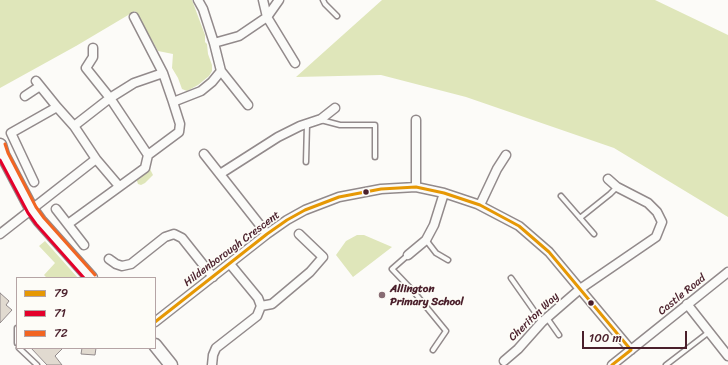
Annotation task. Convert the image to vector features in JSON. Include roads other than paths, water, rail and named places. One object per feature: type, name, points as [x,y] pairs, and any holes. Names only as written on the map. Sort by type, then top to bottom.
[{"type":"main road","points":[[0,145],[3,155],[32,210],[88,277]]},
{"type":"main road","points":[[156,346],[171,365]]},
{"type":"street","points":[[198,0],[203,9],[214,43],[220,71],[248,105]]},
{"type":"street","points":[[263,0],[267,18],[295,63]]},
{"type":"street","points":[[214,43],[239,36],[267,18],[279,0]]},
{"type":"street","points":[[68,224],[145,168],[148,155],[179,132],[180,124],[163,73],[134,17]]},
{"type":"street","points":[[93,48],[93,57],[86,68],[110,98],[148,155]]},
{"type":"street","points":[[173,102],[201,91],[212,82],[220,71]]},
{"type":"street","points":[[74,126],[110,98],[134,83],[163,73]]},
{"type":"street","points":[[25,96],[38,83],[74,126],[96,159],[119,186]]},
{"type":"street","points":[[34,182],[11,133],[57,107]]},
{"type":"street","points":[[220,174],[278,137],[300,126],[320,120],[335,108]]},
{"type":"street","points":[[416,120],[416,187]]},
{"type":"street","points":[[204,154],[267,234]]},
{"type":"street","points":[[480,205],[497,169],[506,155]]},
{"type":"street","points":[[0,234],[96,159]]},
{"type":"street","points":[[608,179],[617,186]]},
{"type":"street","name":"Cheriton Way","points":[[504,361],[518,349],[544,320],[580,289],[656,237],[662,222],[657,212],[648,203],[617,186]]},
{"type":"street","name":"Hildenborough Crescent","points":[[156,321],[267,234],[305,210],[338,197],[381,189],[416,187],[444,193],[480,205],[519,226],[549,252],[631,350]]},
{"type":"street","points":[[408,255],[426,240],[434,225],[444,193]]},
{"type":"street","points":[[56,209],[84,245]]},
{"type":"street","points":[[109,259],[122,266],[131,264],[165,237],[174,234],[182,238],[213,277]]},
{"type":"street","points":[[261,306],[272,304],[310,272],[323,257],[299,234]]},
{"type":"street","points":[[212,365],[213,355],[216,348],[257,316],[261,306],[258,298],[230,264]]},
{"type":"street","name":"Castle Road","points":[[612,365],[728,272]]},
{"type":"street","points":[[687,304],[728,356]]},
{"type":"lane","points":[[323,0],[337,16]]},
{"type":"lane","points":[[320,120],[340,125],[375,125],[376,157]]},
{"type":"lane","points":[[306,162],[307,124]]},
{"type":"lane","points":[[580,218],[610,194],[617,186]]},
{"type":"lane","points":[[561,196],[594,234]]},
{"type":"lane","points":[[426,240],[436,253],[448,260]]},
{"type":"lane","points":[[408,255],[392,269],[414,292],[446,331],[433,350]]},
{"type":"lane","points":[[511,278],[544,320],[559,335]]},
{"type":"lane","points":[[666,365],[710,332]]},
{"type":"lane","points":[[20,349],[37,365]]},
{"type":"place","name":"Allington Primary School","points":[[382,295]]}]
